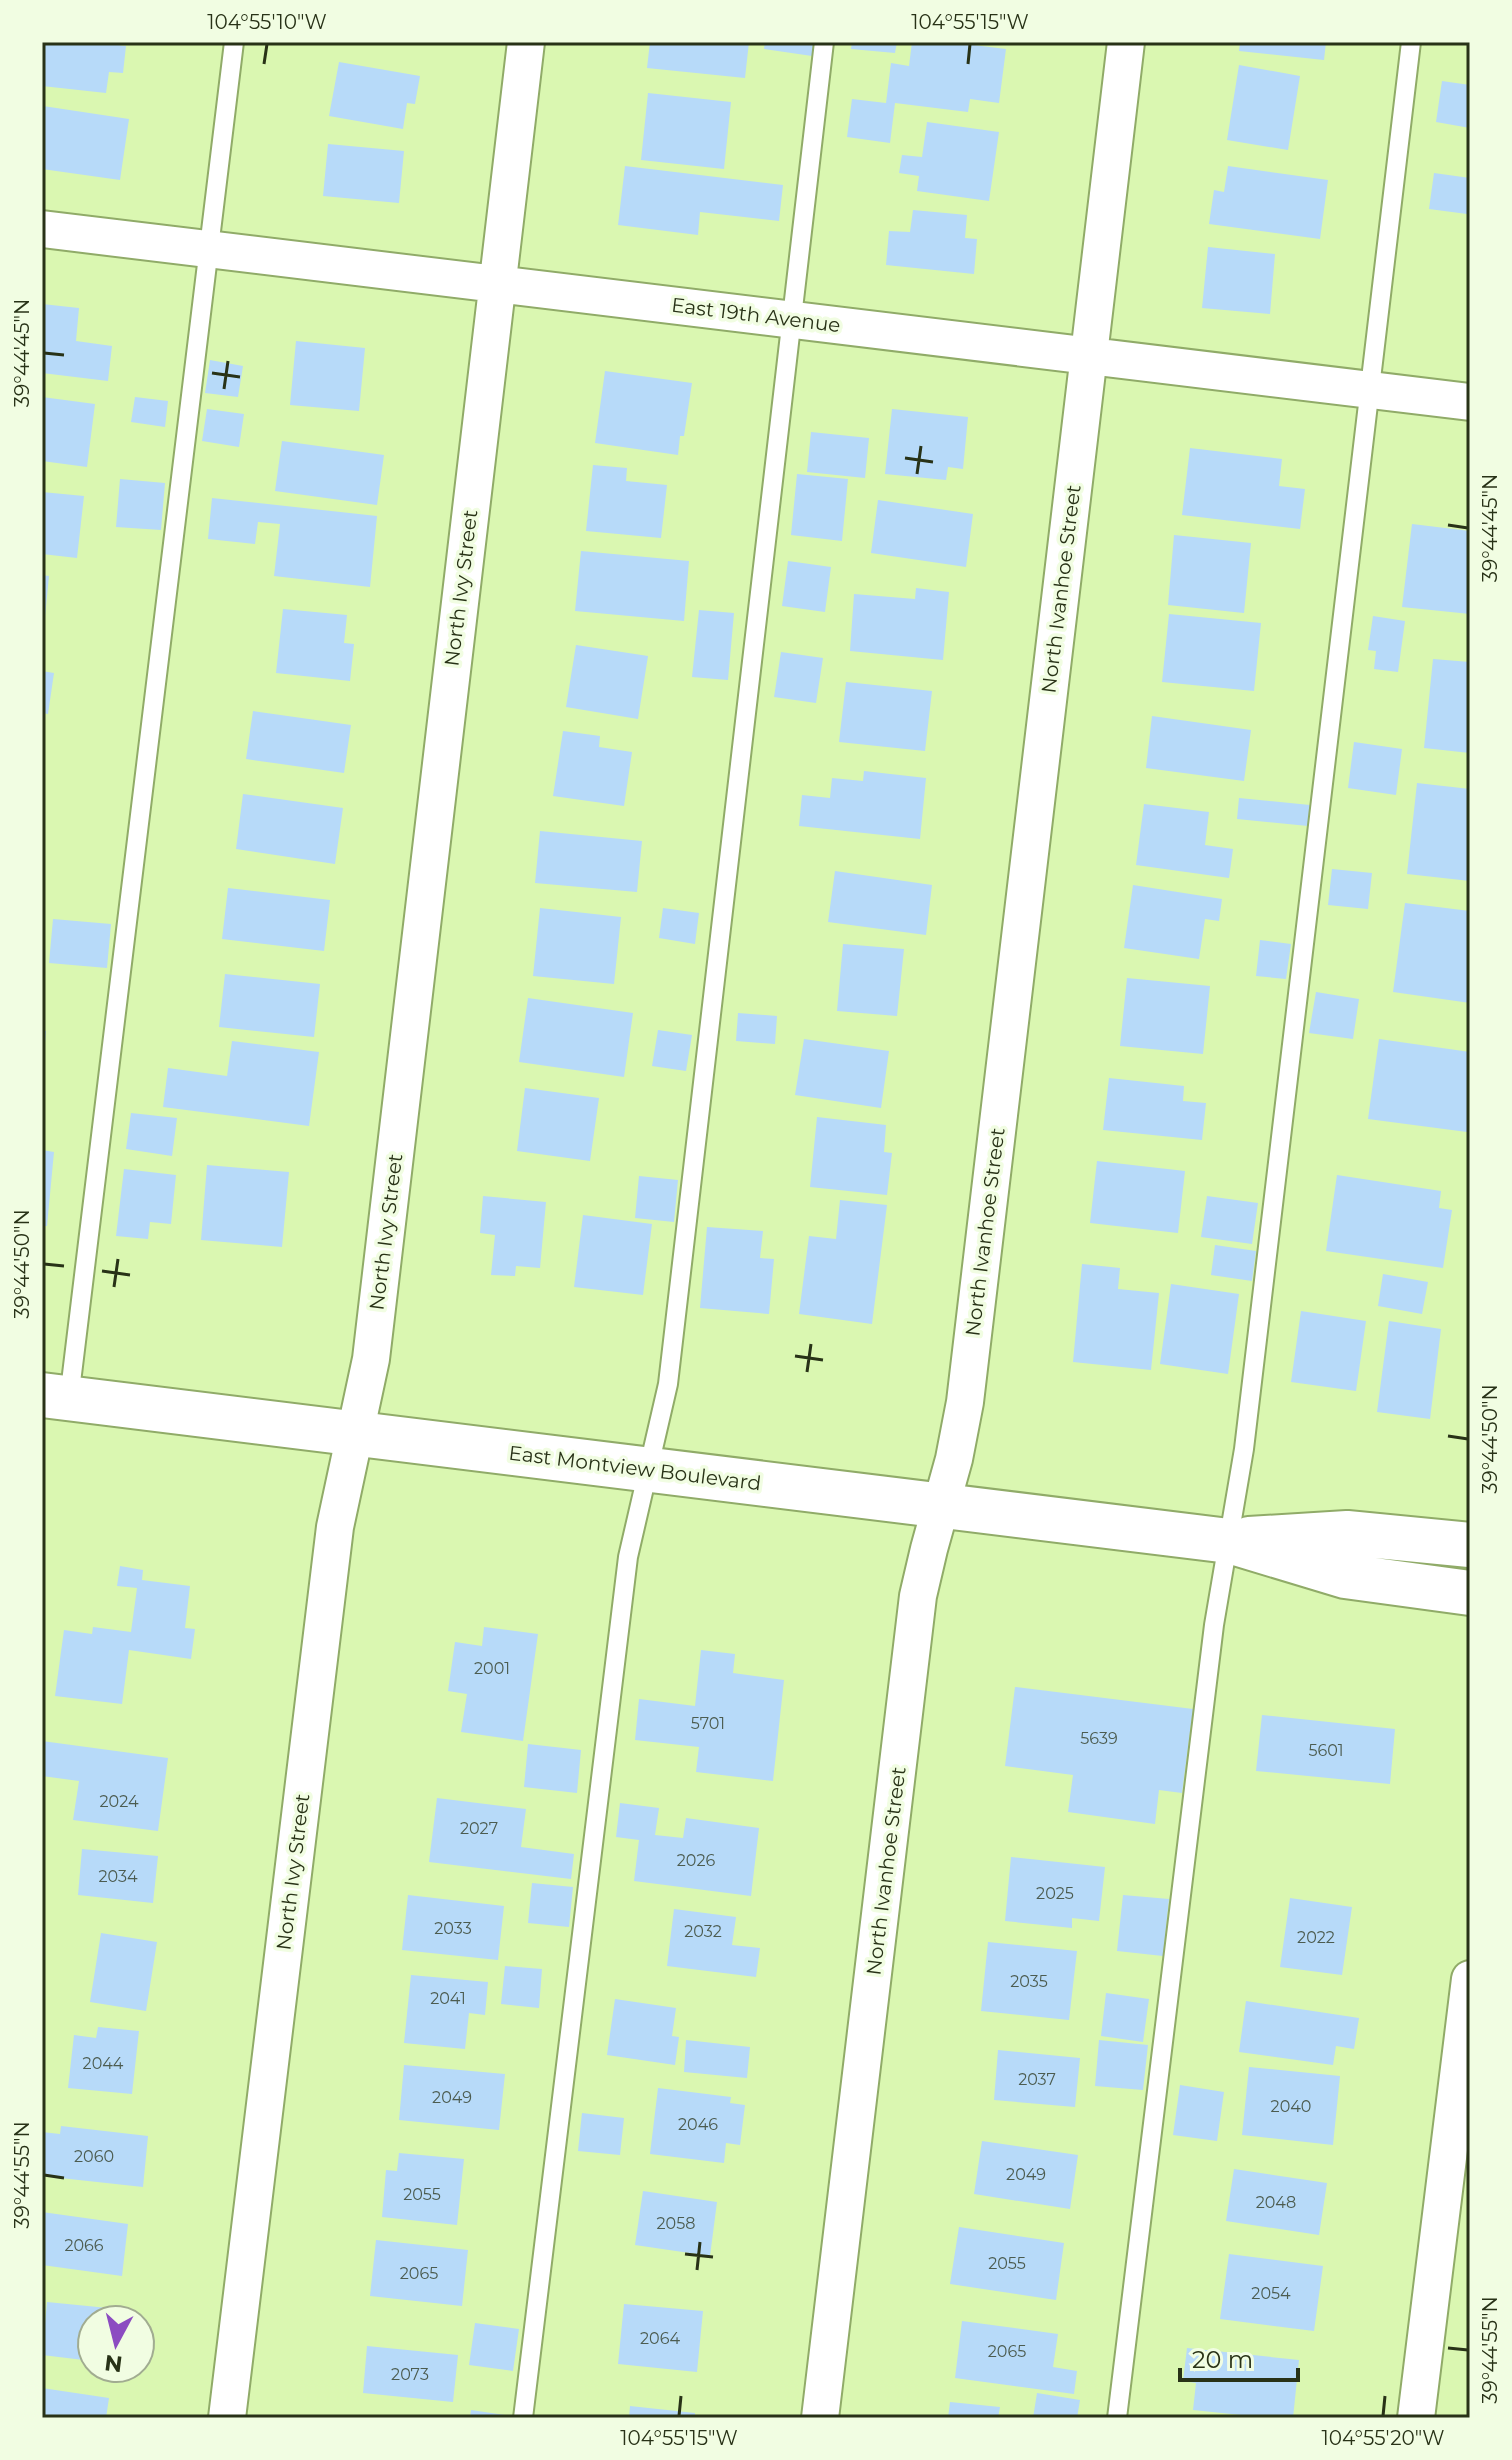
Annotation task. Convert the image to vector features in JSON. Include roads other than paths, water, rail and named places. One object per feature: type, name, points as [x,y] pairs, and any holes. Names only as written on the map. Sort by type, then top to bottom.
[{"type":"street","name":"North Ivy Street","points":[[227,2418],[335,1527],[373,1345],[526,42]]},
{"type":"street","name":"North Ivanhoe Street","points":[[820,2418],[918,1596],[961,1431],[965,1402],[1126,42]]},
{"type":"street","name":"East 19th Avenue","points":[[42,229],[1470,402]]},
{"type":"street","name":"East Montview Boulevard","points":[[55,1397],[1229,1541],[1345,1576],[1470,1593]]},
{"type":"street","name":"East Montview Boulevard","points":[[1229,1541],[1347,1533],[1470,1545]]},
{"type":"street","points":[[1416,2418],[1470,1979]]},
{"type":"lane","points":[[55,1397],[210,249],[234,42]]},
{"type":"lane","points":[[523,2418],[628,1557],[668,1384],[824,42]]},
{"type":"lane","points":[[1117,2418],[1214,1625],[1244,1449],[1411,42]]}]
